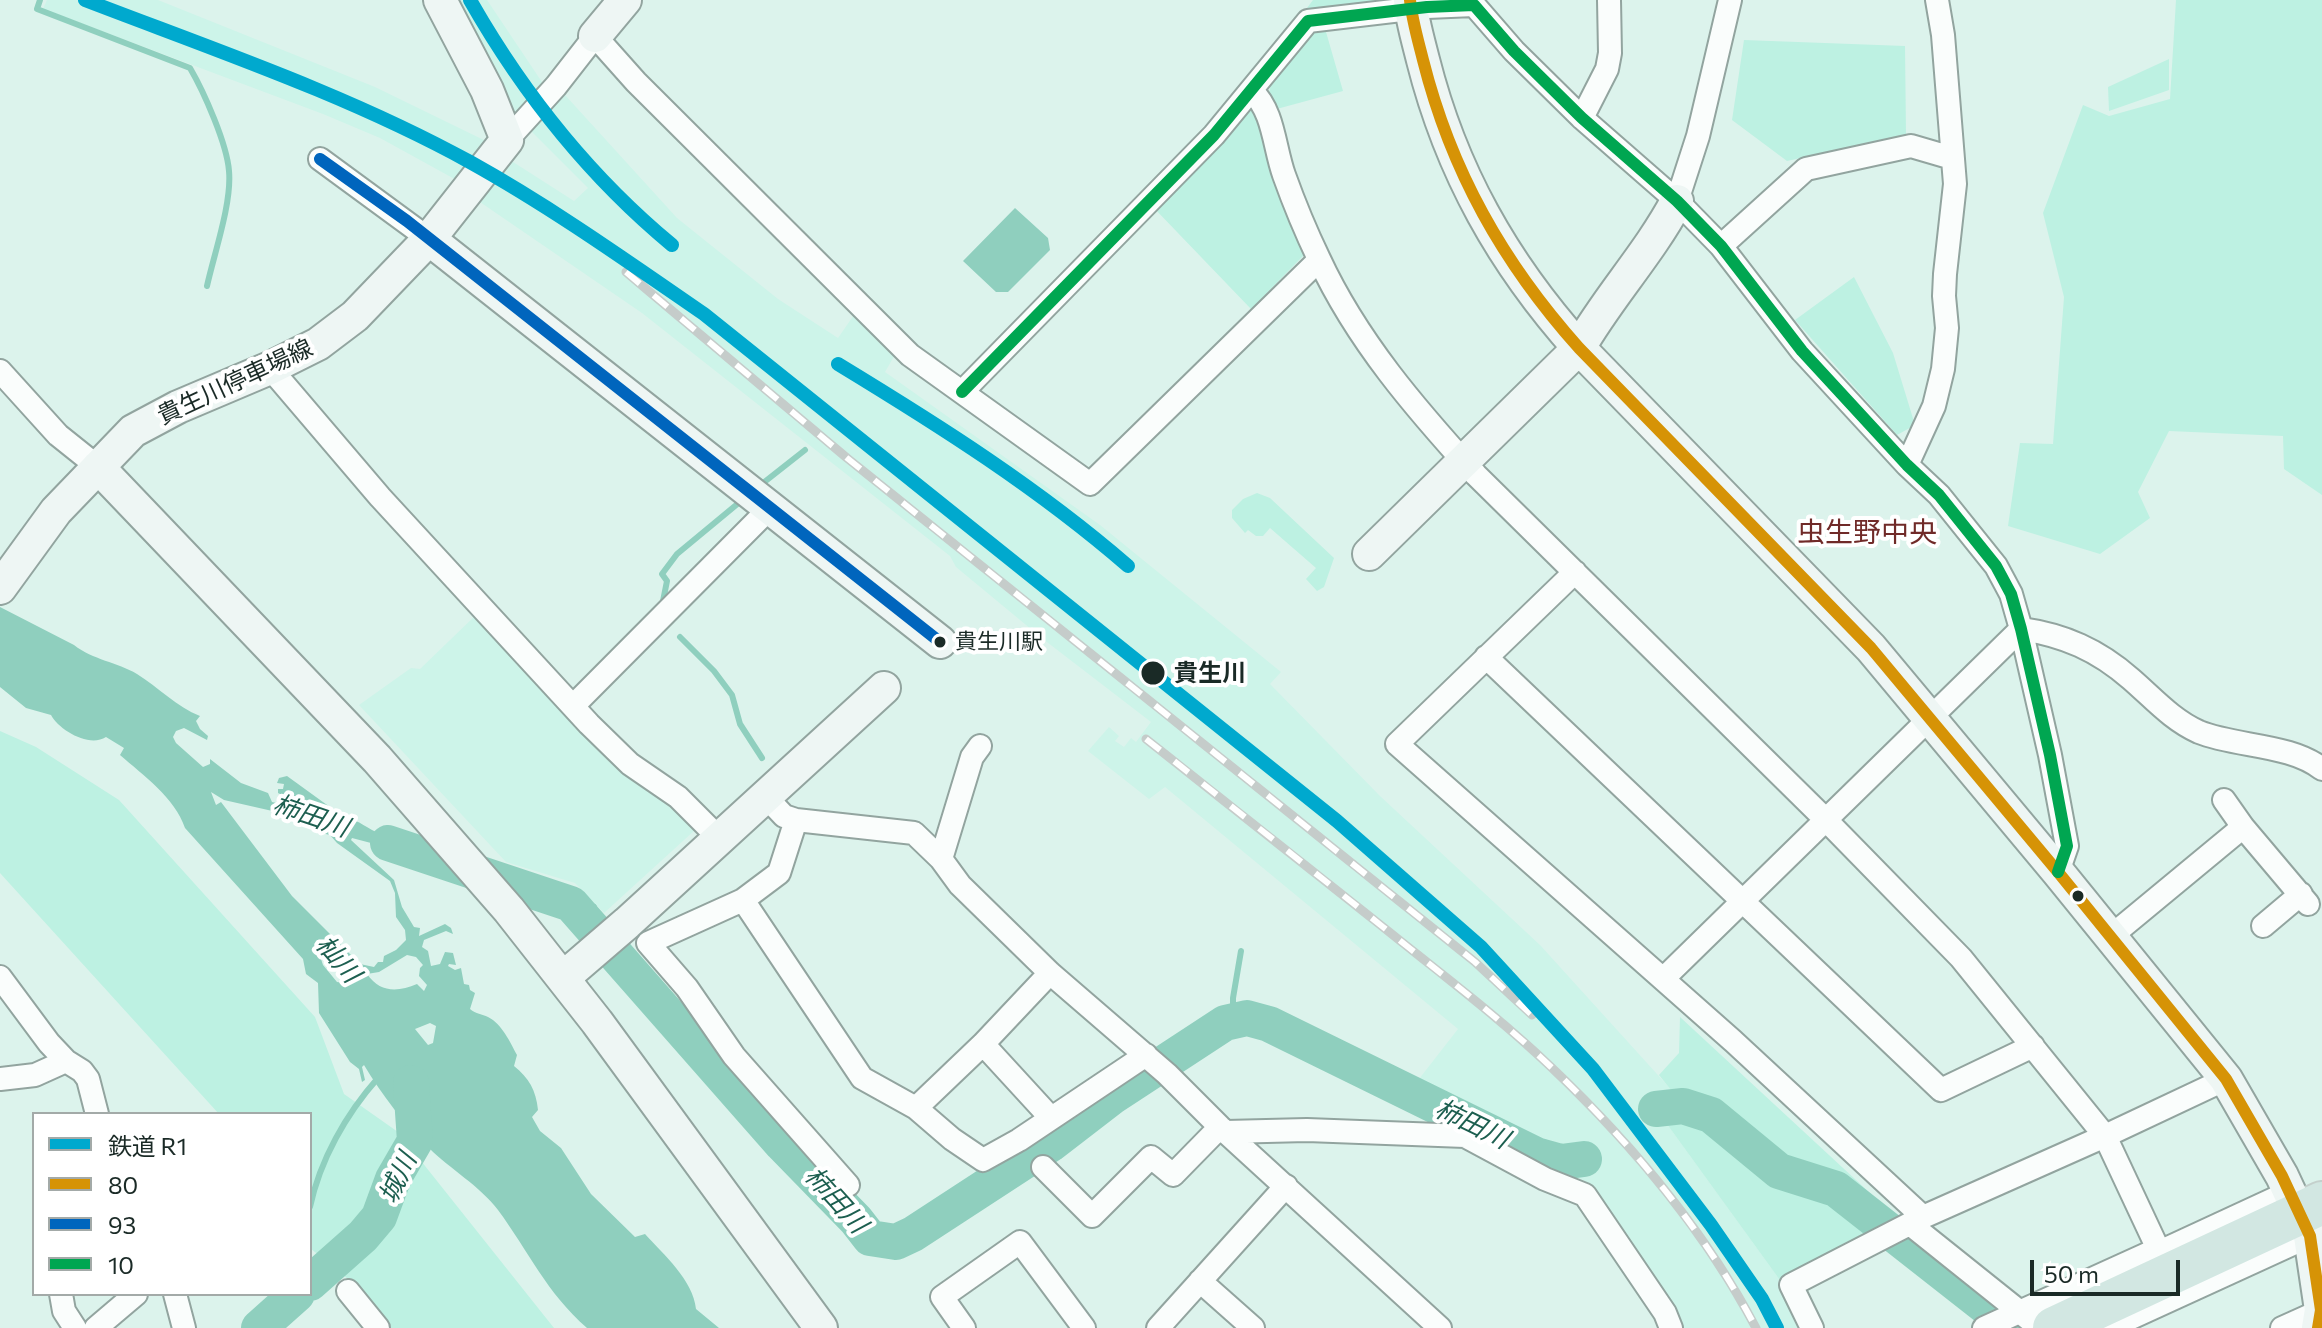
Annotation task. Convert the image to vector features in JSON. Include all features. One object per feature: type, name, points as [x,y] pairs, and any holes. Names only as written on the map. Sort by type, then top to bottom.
[{"type":"highway","points":[[2037,1320],[2140,1289],[2306,1211]]},
{"type":"street","points":[[440,0],[487,90],[507,140],[556,86],[625,0]]},
{"type":"street","points":[[1582,118],[1607,69],[1610,53],[1609,0]]},
{"type":"street","points":[[1369,554],[1579,348],[1593,323],[1659,235],[1677,201],[1695,147],[1730,0]]},
{"type":"street","points":[[1907,465],[1934,406],[1943,369],[1947,328],[1945,274],[1955,184],[1943,35],[1937,0]]},
{"type":"street","points":[[962,392],[1214,135],[1308,21],[1410,5],[1474,5],[1514,51],[1582,118],[1677,201],[1721,246],[1802,351],[1907,465],[1939,495],[1996,566],[2011,594],[2050,755],[2067,846],[2058,872]]},
{"type":"street","points":[[1410,5],[1433,98],[1457,166],[1499,242],[1541,304],[1579,348],[1871,648],[2226,1079],[2306,1211],[2322,1310],[2318,1328]]},
{"type":"street","points":[[595,36],[636,82],[910,355],[1090,484],[1319,260]]},
{"type":"street","points":[[1252,91],[1264,102],[1283,174],[1319,260],[1373,351],[1416,407],[1463,461],[1961,958],[2105,1136],[2158,1249]]},
{"type":"street","name":"貴生川停車場線","points":[[0,588],[46,523],[133,431],[178,407],[318,344],[355,316],[429,239],[507,140]]},
{"type":"street","points":[[1721,246],[1806,169],[1911,146],[1952,158]]},
{"type":"street","points":[[320,159],[429,239],[940,642]]},
{"type":"street","points":[[270,368],[391,508],[630,764],[678,797],[719,838]]},
{"type":"street","points":[[0,371],[90,475],[377,759],[509,910],[563,978],[821,1328]]},
{"type":"street","points":[[574,705],[771,507]]},
{"type":"street","points":[[1575,572],[1397,744],[1663,979],[1914,1222],[2037,1320],[2041,1328]]},
{"type":"street","points":[[1663,979],[2021,629]]},
{"type":"street","points":[[2021,629],[2053,634],[2088,648],[2128,676],[2180,723],[2201,733],[2298,757],[2322,769]]},
{"type":"street","points":[[1486,657],[1941,1090],[2033,1046]]},
{"type":"street","points":[[563,978],[884,688]]},
{"type":"street","points":[[941,859],[972,757],[980,746]]},
{"type":"street","points":[[766,797],[784,816],[796,820],[914,833],[941,859],[960,885],[1050,973],[1156,1064],[1440,1328]]},
{"type":"street","points":[[2224,800],[2304,899],[2263,926]]},
{"type":"street","points":[[796,820],[779,873],[743,900],[648,943],[687,988],[734,1056],[848,1185]]},
{"type":"street","points":[[2110,937],[2243,827]]},
{"type":"street","points":[[743,900],[862,1078],[916,1108],[952,1139],[983,1160],[1019,1140],[1050,1117],[1156,1064]]},
{"type":"street","points":[[916,1108],[983,1044],[1050,973]]},
{"type":"street","points":[[0,977],[49,1043],[88,1079],[96,1112]]},
{"type":"street","points":[[983,1044],[1050,1117]]},
{"type":"street","points":[[0,1079],[35,1075],[66,1061]]},
{"type":"street","points":[[1812,1328],[1791,1285],[1882,1237],[2226,1079]]},
{"type":"street","points":[[1043,1167],[1092,1216],[1151,1157],[1173,1175],[1223,1129],[1465,1136],[1545,1179],[1585,1195],[1665,1313],[1671,1328]]},
{"type":"street","points":[[1158,1328],[1286,1186]]},
{"type":"street","points":[[1987,1327],[2037,1320],[2158,1249],[2306,1211]]},
{"type":"street","points":[[2109,1328],[2306,1211]]},
{"type":"street","points":[[964,1328],[942,1297],[1020,1242],[1084,1328]]},
{"type":"street","points":[[1200,1281],[1253,1328]]},
{"type":"street","points":[[348,1291],[378,1328]]},
{"type":"street","points":[[61,1296],[64,1311],[75,1328]]},
{"type":"street","points":[[96,1328],[134,1296]]},
{"type":"street","points":[[176,1296],[184,1328]]},
{"type":"street","points":[[2282,1328],[2322,1310]]},
{"type":"shaded area","points":[[47,0],[158,0],[375,87],[492,144],[460,182],[380,138],[323,114],[43,9]]},
{"type":"shaded area","points":[[448,0],[487,0],[546,88],[526,103],[514,119]]},
{"type":"shaded area","points":[[1313,0],[1396,0],[1391,5],[1307,8]]},
{"type":"shaded area","points":[[2176,0],[2322,0],[2322,495],[2284,469],[2283,436],[2169,431],[2138,492],[2150,518],[2100,554],[2008,526],[2020,443],[2053,444],[2064,297],[2043,213],[2083,105],[2109,116],[2170,99]]},
{"type":"shaded area","points":[[1324,25],[1343,91],[1273,110],[1269,92],[1271,84],[1311,30]]},
{"type":"shaded area","points":[[1744,40],[1905,46],[1906,135],[1787,161],[1732,120]]},
{"type":"shaded area","points":[[2169,59],[2169,90],[2109,111],[2108,87]]},
{"type":"shaded area","points":[[565,95],[677,218],[778,299],[838,338],[856,312],[896,353],[885,372],[1100,525],[1281,672],[1270,684],[1380,796],[1540,945],[1676,1095],[1664,1120],[1782,1283],[1803,1328],[1684,1328],[1632,1254],[1555,1173],[1595,1174],[1579,1153],[1570,1155],[1553,1151],[1419,1079],[1458,1029],[1165,787],[1149,799],[1088,751],[1109,727],[1119,736],[1115,741],[1124,747],[1131,738],[1136,742],[1151,722],[1043,639],[956,567],[950,556],[642,313],[477,200],[510,160],[574,201],[588,188],[530,130]]},
{"type":"shaded area","points":[[1248,103],[1258,105],[1305,254],[1251,309],[1153,207]]},
{"type":"shaded area","points":[[1854,277],[1893,353],[1915,425],[1897,435],[1795,320]]},
{"type":"shaded area","points":[[1257,493],[1270,498],[1334,558],[1324,587],[1317,591],[1306,579],[1316,568],[1270,528],[1263,536],[1256,536],[1248,530],[1245,533],[1232,518],[1232,510],[1243,499]]},
{"type":"shaded area","points":[[478,613],[695,830],[604,913],[575,883],[506,862],[359,705],[411,668],[420,669]]},
{"type":"shaded area","points":[[0,731],[36,747],[119,800],[315,1017],[344,1094],[398,1132],[554,1328],[385,1328],[354,1284],[312,1250],[312,1112],[217,1112],[0,873]]},
{"type":"shaded area","points":[[1680,1017],[1897,1218],[1782,1283],[1664,1120],[1675,1095],[1659,1075],[1679,1053]]},
{"type":"water","points":[[1015,208],[1048,238],[1050,250],[1008,292],[996,292],[963,261]]},
{"type":"water","name":"杣川","points":[[0,607],[89,654],[137,674],[200,716],[196,721],[208,736],[207,740],[184,728],[176,731],[173,737],[203,767],[210,764],[210,759],[241,783],[268,793],[272,802],[286,805],[286,797],[278,793],[284,784],[277,783],[279,778],[287,776],[345,818],[420,846],[433,855],[439,861],[351,840],[394,880],[402,907],[414,927],[420,928],[419,936],[445,924],[451,928],[453,934],[446,931],[424,940],[422,947],[428,951],[431,966],[440,964],[445,952],[453,953],[456,965],[448,966],[455,970],[461,968],[464,984],[475,993],[470,1009],[493,1020],[505,1034],[517,1055],[514,1066],[528,1080],[536,1096],[538,1110],[532,1117],[540,1131],[561,1148],[591,1194],[635,1237],[645,1234],[669,1259],[684,1278],[696,1309],[719,1328],[587,1328],[549,1286],[491,1201],[420,1139],[394,1109],[364,1065],[365,1080],[362,1082],[359,1069],[350,1062],[319,1013],[318,983],[306,974],[303,959],[185,828],[166,797],[120,755],[124,748],[106,737],[91,740],[75,736],[51,715],[26,708],[0,687]],"holes":[[[211,792],[224,800],[290,815],[291,819],[330,835],[390,881],[395,893],[396,917],[405,930],[406,940],[374,967],[360,964],[292,896],[221,802],[216,805]],[[324,952],[345,977],[344,983],[337,982],[323,965],[319,953]],[[407,955],[416,957],[423,965],[419,976],[427,985],[424,991],[417,984],[396,989],[384,988],[367,974],[379,972]],[[430,1023],[436,1026],[433,1043],[428,1045],[415,1029]]]},
{"type":"waterway","points":[[40,0],[37,9],[190,68],[214,118],[229,171],[225,213],[207,286]]},
{"type":"waterway","points":[[758,487],[805,450]]},
{"type":"waterway","points":[[663,601],[667,581],[662,574],[677,554],[741,501]]},
{"type":"waterway","points":[[680,637],[714,671],[732,695],[740,724],[762,758]]},
{"type":"waterway","name":"柿田川","points":[[388,843],[571,904],[782,1144],[870,1238],[896,1242],[913,1234],[1051,1144],[1112,1097],[1225,1023],[1247,1018],[1269,1024],[1536,1155],[1561,1162],[1584,1159]]},
{"type":"waterway","points":[[582,915],[594,907]]},
{"type":"waterway","points":[[1233,1021],[1233,998],[1241,951]]},
{"type":"waterway","points":[[312,1198],[336,1138],[378,1078]]},
{"type":"waterway","name":"城川","points":[[312,1281],[363,1236],[379,1217],[393,1179],[415,1141],[411,1083]]},
{"type":"waterway","name":"柿田川","points":[[1656,1109],[1683,1106],[1711,1115],[1779,1171],[1836,1189],[2013,1328]]},
{"type":"waterway","name":"城川","points":[[285,1305],[287,1296]]},
{"type":"waterway","name":"城川","points":[[259,1328],[295,1296]]},
{"type":"railway","points":[[85,0],[329,94],[424,138],[530,197],[704,314],[1337,821],[1481,947],[1593,1069],[1711,1225],[1762,1299],[1777,1328]]},
{"type":"railway","points":[[626,272],[847,458],[1475,962],[1532,1015]]},
{"type":"railway","points":[[1146,739],[1511,1030],[1551,1067],[1609,1126],[1664,1189],[1714,1257],[1756,1328]]},
{"type":"rail line","name":"R1","points":[[85,0],[329,94],[424,138],[530,197],[704,314],[1337,821],[1481,947],[1593,1069],[1711,1225],[1762,1299],[1777,1328]]},
{"type":"rail line","name":"R1","points":[[470,0],[512,68],[560,132],[613,191],[672,245]]},
{"type":"rail line","name":"R1","points":[[838,364],[988,459],[1059,510],[1128,566]]},
{"type":"transit line","name":"80","points":[[1410,0],[1423,60],[1448,140],[1483,214],[1526,283],[1579,348],[1871,648],[2226,1079],[2282,1176],[2310,1236],[2321,1310],[2318,1328]]},
{"type":"transit line","name":"10","points":[[962,392],[1214,135],[1308,21],[1427,7],[1474,5],[1514,51],[1582,118],[1677,201],[1721,246],[1802,351],[1907,465],[1939,495],[1996,566],[2011,594],[2050,755],[2067,846],[2058,872]]},
{"type":"transit line","name":"93","points":[[320,159],[407,221],[940,642]]},
{"type":"place","name":"貴生川駅","points":[[940,642]]},
{"type":"place","name":"貴生川","points":[[1153,673]]},
{"type":"district","name":"虫生野中央","points":[[1867,533]]}]
